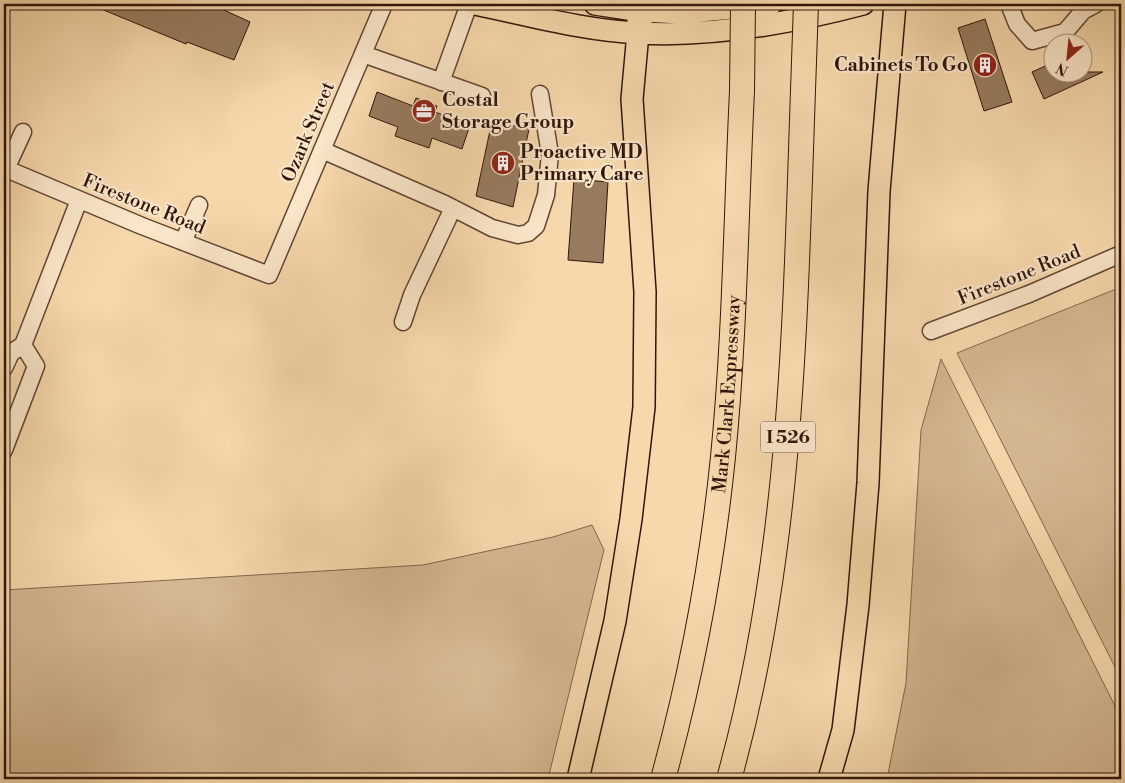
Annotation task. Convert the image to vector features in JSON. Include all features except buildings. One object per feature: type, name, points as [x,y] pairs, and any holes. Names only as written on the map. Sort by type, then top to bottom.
[{"type":"highway","name":"Mark Clark Expressway","points":[[663,779],[688,682],[700,622],[723,458],[729,377],[744,4]]},
{"type":"highway","name":"I 526","points":[[729,779],[756,665],[784,484],[795,338],[806,4]]},
{"type":"highway","points":[[745,779],[758,724],[775,623],[775,548]]},
{"type":"main road","points":[[475,4],[542,18],[641,16],[771,4]]},
{"type":"main road","points":[[595,4],[641,16],[681,34],[774,25],[863,4]]},
{"type":"main road","points":[[829,779],[844,730],[858,605],[868,483],[879,191],[895,4]]},
{"type":"main road","points":[[578,779],[615,620],[631,519],[644,407],[645,292],[632,99],[641,16]]},
{"type":"street","name":"Ozark Street","points":[[269,275],[384,4]]},
{"type":"street","points":[[441,82],[469,4]]},
{"type":"street","points":[[1009,4],[1016,24],[1032,42],[1065,32],[1083,11],[1096,4]]},
{"type":"street","points":[[362,54],[482,96]]},
{"type":"street","points":[[322,150],[453,208],[492,228],[518,235],[528,233],[536,226],[546,195],[550,154],[540,94]]},
{"type":"street","points":[[5,169],[24,132]]},
{"type":"street","name":"Firestone Road","points":[[5,169],[182,242],[269,275]]},
{"type":"street","points":[[4,368],[11,353],[23,346],[79,200]]},
{"type":"street","points":[[182,242],[199,205]]},
{"type":"street","points":[[403,322],[412,295],[453,208]]},
{"type":"street","name":"Firestone Road","points":[[931,331],[1029,294],[1121,254]]},
{"type":"street","points":[[4,450],[36,366],[23,346]]},
{"type":"shaded area","points":[[1121,287],[1121,679],[957,353]]},
{"type":"shaded area","points":[[941,359],[1121,718],[1121,779],[887,779],[906,683],[921,430]]},
{"type":"shaded area","points":[[592,525],[604,550],[548,779],[4,779],[4,590],[423,565],[553,537]]},
{"type":"place","name":"Cabinets To Go","points":[[985,65]]},
{"type":"place","name":"Costal Storage Group","points":[[424,111]]},
{"type":"place","name":"Proactive MD Primary Care","points":[[503,163]]}]
